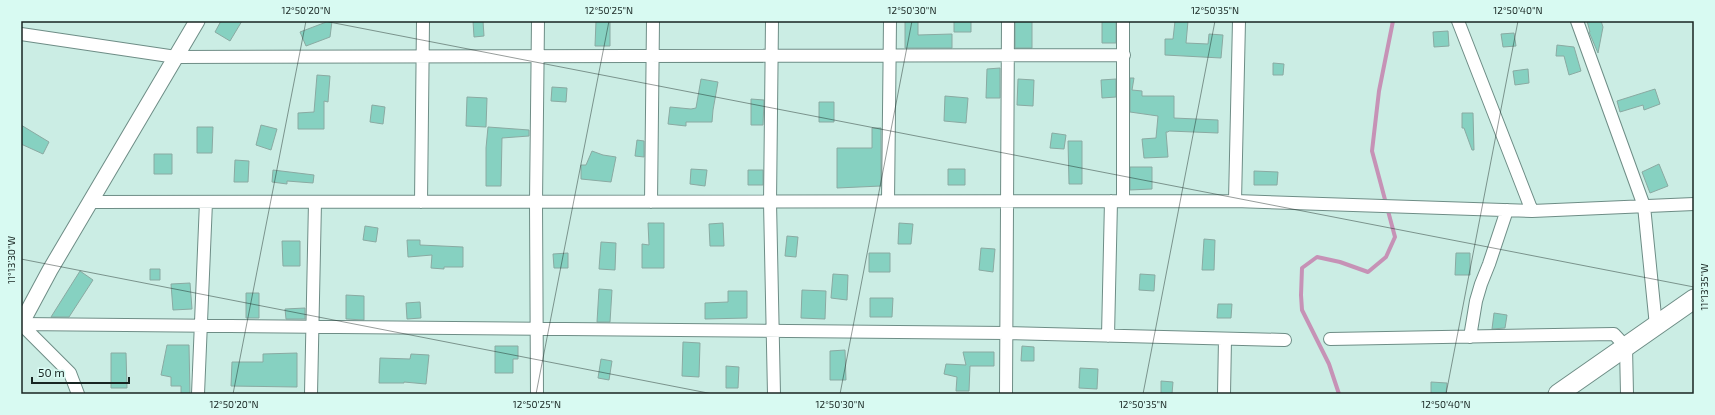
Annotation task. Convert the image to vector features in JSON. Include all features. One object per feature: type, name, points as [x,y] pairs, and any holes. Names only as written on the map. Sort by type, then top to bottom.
[{"type":"main road","points":[[1558,394],[1694,299]]},
{"type":"street","points":[[21,324],[50,270],[197,21]]},
{"type":"street","points":[[421,202],[423,21]]},
{"type":"street","points":[[537,394],[536,202],[538,21]]},
{"type":"street","points":[[651,202],[653,21]]},
{"type":"street","points":[[772,21],[770,202],[774,394]]},
{"type":"street","points":[[888,201],[890,21]]},
{"type":"street","points":[[1006,394],[1008,21]]},
{"type":"street","points":[[1108,336],[1117,201],[1124,54],[1123,21]]},
{"type":"street","points":[[1235,201],[1239,21]]},
{"type":"street","points":[[1458,21],[1532,211]]},
{"type":"street","points":[[1577,21],[1644,206],[1656,326]]},
{"type":"street","points":[[21,34],[176,57],[1124,54]]},
{"type":"street","points":[[90,202],[1235,201],[1532,211],[1694,204]]},
{"type":"street","points":[[198,394],[206,202]]},
{"type":"street","points":[[311,394],[316,202]]},
{"type":"street","points":[[1470,337],[1476,301],[1481,284],[1490,264],[1507,210]]},
{"type":"street","points":[[78,394],[70,373],[21,324],[1006,333],[1285,340]]},
{"type":"street","points":[[1330,339],[1614,334],[1626,347],[1627,394]]},
{"type":"street","points":[[1224,394],[1225,339]]},
{"type":"building","points":[[221,21],[242,21],[230,41],[215,32]]},
{"type":"building","points":[[332,21],[330,37],[306,46],[300,32]]},
{"type":"building","points":[[473,21],[483,21],[484,36],[474,37]]},
{"type":"building","points":[[596,21],[610,21],[610,46],[595,46]]},
{"type":"building","points":[[905,21],[918,21],[918,35],[952,34],[952,48],[905,48]]},
{"type":"building","points":[[954,21],[971,21],[971,32],[954,32]]},
{"type":"building","points":[[1015,21],[1032,21],[1032,48],[1015,48]]},
{"type":"building","points":[[1102,21],[1116,21],[1116,43],[1102,43]]},
{"type":"building","points":[[1175,21],[1188,21],[1186,43],[1208,44],[1209,34],[1223,35],[1221,58],[1165,55],[1165,39],[1173,39]]},
{"type":"building","points":[[1587,21],[1601,21],[1603,27],[1598,53],[1589,32]]},
{"type":"building","points":[[1448,31],[1449,46],[1434,47],[1433,32]]},
{"type":"building","points":[[1514,33],[1516,46],[1503,47],[1501,34]]},
{"type":"building","points":[[1557,45],[1574,47],[1581,71],[1569,75],[1564,56],[1556,56]]},
{"type":"building","points":[[1273,63],[1284,64],[1283,75],[1273,75]]},
{"type":"building","points":[[1000,68],[1000,98],[986,98],[987,69]]},
{"type":"building","points":[[1528,69],[1529,83],[1515,85],[1513,71]]},
{"type":"building","points":[[317,75],[330,76],[328,102],[324,101],[324,129],[298,129],[298,113],[314,112]]},
{"type":"building","points":[[1130,78],[1134,78],[1132,90],[1142,91],[1142,96],[1174,96],[1174,118],[1218,120],[1218,133],[1166,132],[1168,157],[1144,158],[1142,139],[1156,138],[1158,116],[1130,112]]},
{"type":"building","points":[[701,79],[718,82],[712,122],[686,122],[686,126],[668,124],[670,107],[696,108]]},
{"type":"building","points":[[1018,79],[1034,80],[1033,106],[1017,105]]},
{"type":"building","points":[[1116,79],[1116,97],[1102,98],[1101,80]]},
{"type":"building","points":[[552,87],[567,88],[566,102],[551,101]]},
{"type":"building","points":[[1655,89],[1660,104],[1644,110],[1643,105],[1620,112],[1617,101]]},
{"type":"building","points":[[945,96],[968,98],[966,123],[944,121]]},
{"type":"building","points":[[467,97],[487,98],[486,127],[466,126]]},
{"type":"building","points":[[751,99],[764,100],[763,125],[751,125]]},
{"type":"building","points":[[819,102],[834,102],[834,122],[819,122]]},
{"type":"building","points":[[372,105],[385,107],[383,124],[370,122]]},
{"type":"building","points":[[1462,113],[1473,113],[1474,150],[1472,150],[1464,128],[1462,128]]},
{"type":"building","points":[[21,125],[49,142],[43,154],[21,144]]},
{"type":"building","points":[[261,125],[277,129],[271,150],[256,145]]},
{"type":"building","points":[[197,127],[213,127],[212,153],[197,153]]},
{"type":"building","points":[[488,127],[529,130],[529,136],[502,138],[501,186],[486,186],[486,148]]},
{"type":"building","points":[[872,128],[881,128],[881,186],[837,188],[837,148],[872,148]]},
{"type":"building","points":[[1052,133],[1066,135],[1064,149],[1050,148]]},
{"type":"building","points":[[637,140],[644,141],[644,157],[635,156]]},
{"type":"building","points":[[1068,141],[1082,141],[1082,184],[1069,184]]},
{"type":"building","points":[[592,151],[603,155],[616,157],[611,182],[581,179],[581,165],[586,165]]},
{"type":"building","points":[[154,154],[172,154],[172,174],[154,174]]},
{"type":"building","points":[[235,160],[249,161],[248,182],[234,182]]},
{"type":"building","points":[[1659,164],[1668,186],[1650,193],[1642,172]]},
{"type":"building","points":[[1130,167],[1152,167],[1152,189],[1130,190]]},
{"type":"building","points":[[691,169],[707,170],[705,186],[690,184]]},
{"type":"building","points":[[948,169],[965,169],[965,185],[948,185]]},
{"type":"building","points":[[273,170],[314,175],[313,183],[287,181],[287,184],[272,182]]},
{"type":"building","points":[[748,170],[763,170],[763,185],[748,185]]},
{"type":"building","points":[[1254,171],[1278,172],[1277,185],[1254,185]]},
{"type":"building","points":[[648,223],[664,223],[664,268],[642,268],[642,244],[649,245]]},
{"type":"building","points":[[723,223],[724,246],[710,246],[709,224]]},
{"type":"building","points":[[899,223],[913,224],[911,244],[898,244]]},
{"type":"building","points":[[365,226],[378,228],[376,242],[363,240]]},
{"type":"building","points":[[787,236],[798,237],[796,257],[785,256]]},
{"type":"building","points":[[1204,239],[1215,240],[1214,270],[1202,270]]},
{"type":"building","points":[[407,240],[420,240],[420,245],[463,247],[463,267],[444,267],[444,269],[431,268],[432,255],[408,257]]},
{"type":"building","points":[[282,241],[300,241],[300,266],[283,266]]},
{"type":"building","points":[[601,242],[616,243],[615,270],[599,269]]},
{"type":"building","points":[[981,248],[995,249],[993,272],[979,270]]},
{"type":"building","points":[[568,253],[568,268],[554,268],[553,254]]},
{"type":"building","points":[[869,253],[890,253],[890,272],[869,272]]},
{"type":"building","points":[[1456,253],[1470,253],[1470,275],[1455,275]]},
{"type":"building","points":[[150,269],[160,269],[160,280],[150,280]]},
{"type":"building","points":[[80,271],[93,280],[69,317],[51,317]]},
{"type":"building","points":[[833,274],[848,275],[847,300],[831,298]]},
{"type":"building","points":[[1140,274],[1155,275],[1154,291],[1139,290]]},
{"type":"building","points":[[190,283],[192,309],[173,310],[171,284]]},
{"type":"building","points":[[599,289],[612,290],[610,322],[597,322]]},
{"type":"building","points":[[802,290],[826,291],[825,319],[801,318]]},
{"type":"building","points":[[728,291],[747,291],[747,318],[705,319],[705,303],[728,302]]},
{"type":"building","points":[[246,293],[259,293],[259,318],[246,318]]},
{"type":"building","points":[[346,295],[364,296],[364,320],[346,319]]},
{"type":"building","points":[[870,298],[893,298],[892,317],[870,317]]},
{"type":"building","points":[[420,302],[421,318],[407,319],[406,303]]},
{"type":"building","points":[[1218,304],[1232,304],[1231,318],[1217,318]]},
{"type":"building","points":[[305,308],[305,319],[286,319],[285,309]]},
{"type":"building","points":[[1494,313],[1507,315],[1505,328],[1492,329]]},
{"type":"building","points":[[683,342],[700,343],[699,377],[682,376]]},
{"type":"building","points":[[167,345],[189,345],[190,394],[181,394],[181,386],[171,386],[171,377],[161,375]]},
{"type":"building","points":[[495,346],[518,346],[518,359],[513,359],[513,373],[495,373]]},
{"type":"building","points":[[1022,346],[1034,347],[1034,361],[1021,361]]},
{"type":"building","points":[[845,350],[846,380],[830,380],[830,351]]},
{"type":"building","points":[[963,352],[994,352],[994,366],[970,366],[969,391],[956,391],[957,377],[944,374],[946,364],[966,365]]},
{"type":"building","points":[[111,353],[126,353],[127,388],[111,388]]},
{"type":"building","points":[[297,353],[297,387],[231,386],[232,362],[263,362],[263,354]]},
{"type":"building","points":[[411,354],[429,355],[426,384],[404,382],[379,383],[380,358],[410,359]]},
{"type":"building","points":[[601,359],[612,361],[609,380],[598,378]]},
{"type":"building","points":[[726,366],[739,367],[738,388],[726,388]]},
{"type":"building","points":[[1080,368],[1098,369],[1097,389],[1079,388]]},
{"type":"building","points":[[1161,381],[1173,382],[1172,394],[1161,394]]},
{"type":"building","points":[[1431,382],[1447,383],[1446,394],[1431,394]]},
{"type":"waterway","points":[[1339,394],[1329,364],[1302,310],[1302,268],[1317,257],[1340,262],[1368,272],[1386,257],[1395,237],[1372,151],[1379,91],[1393,21]]}]
